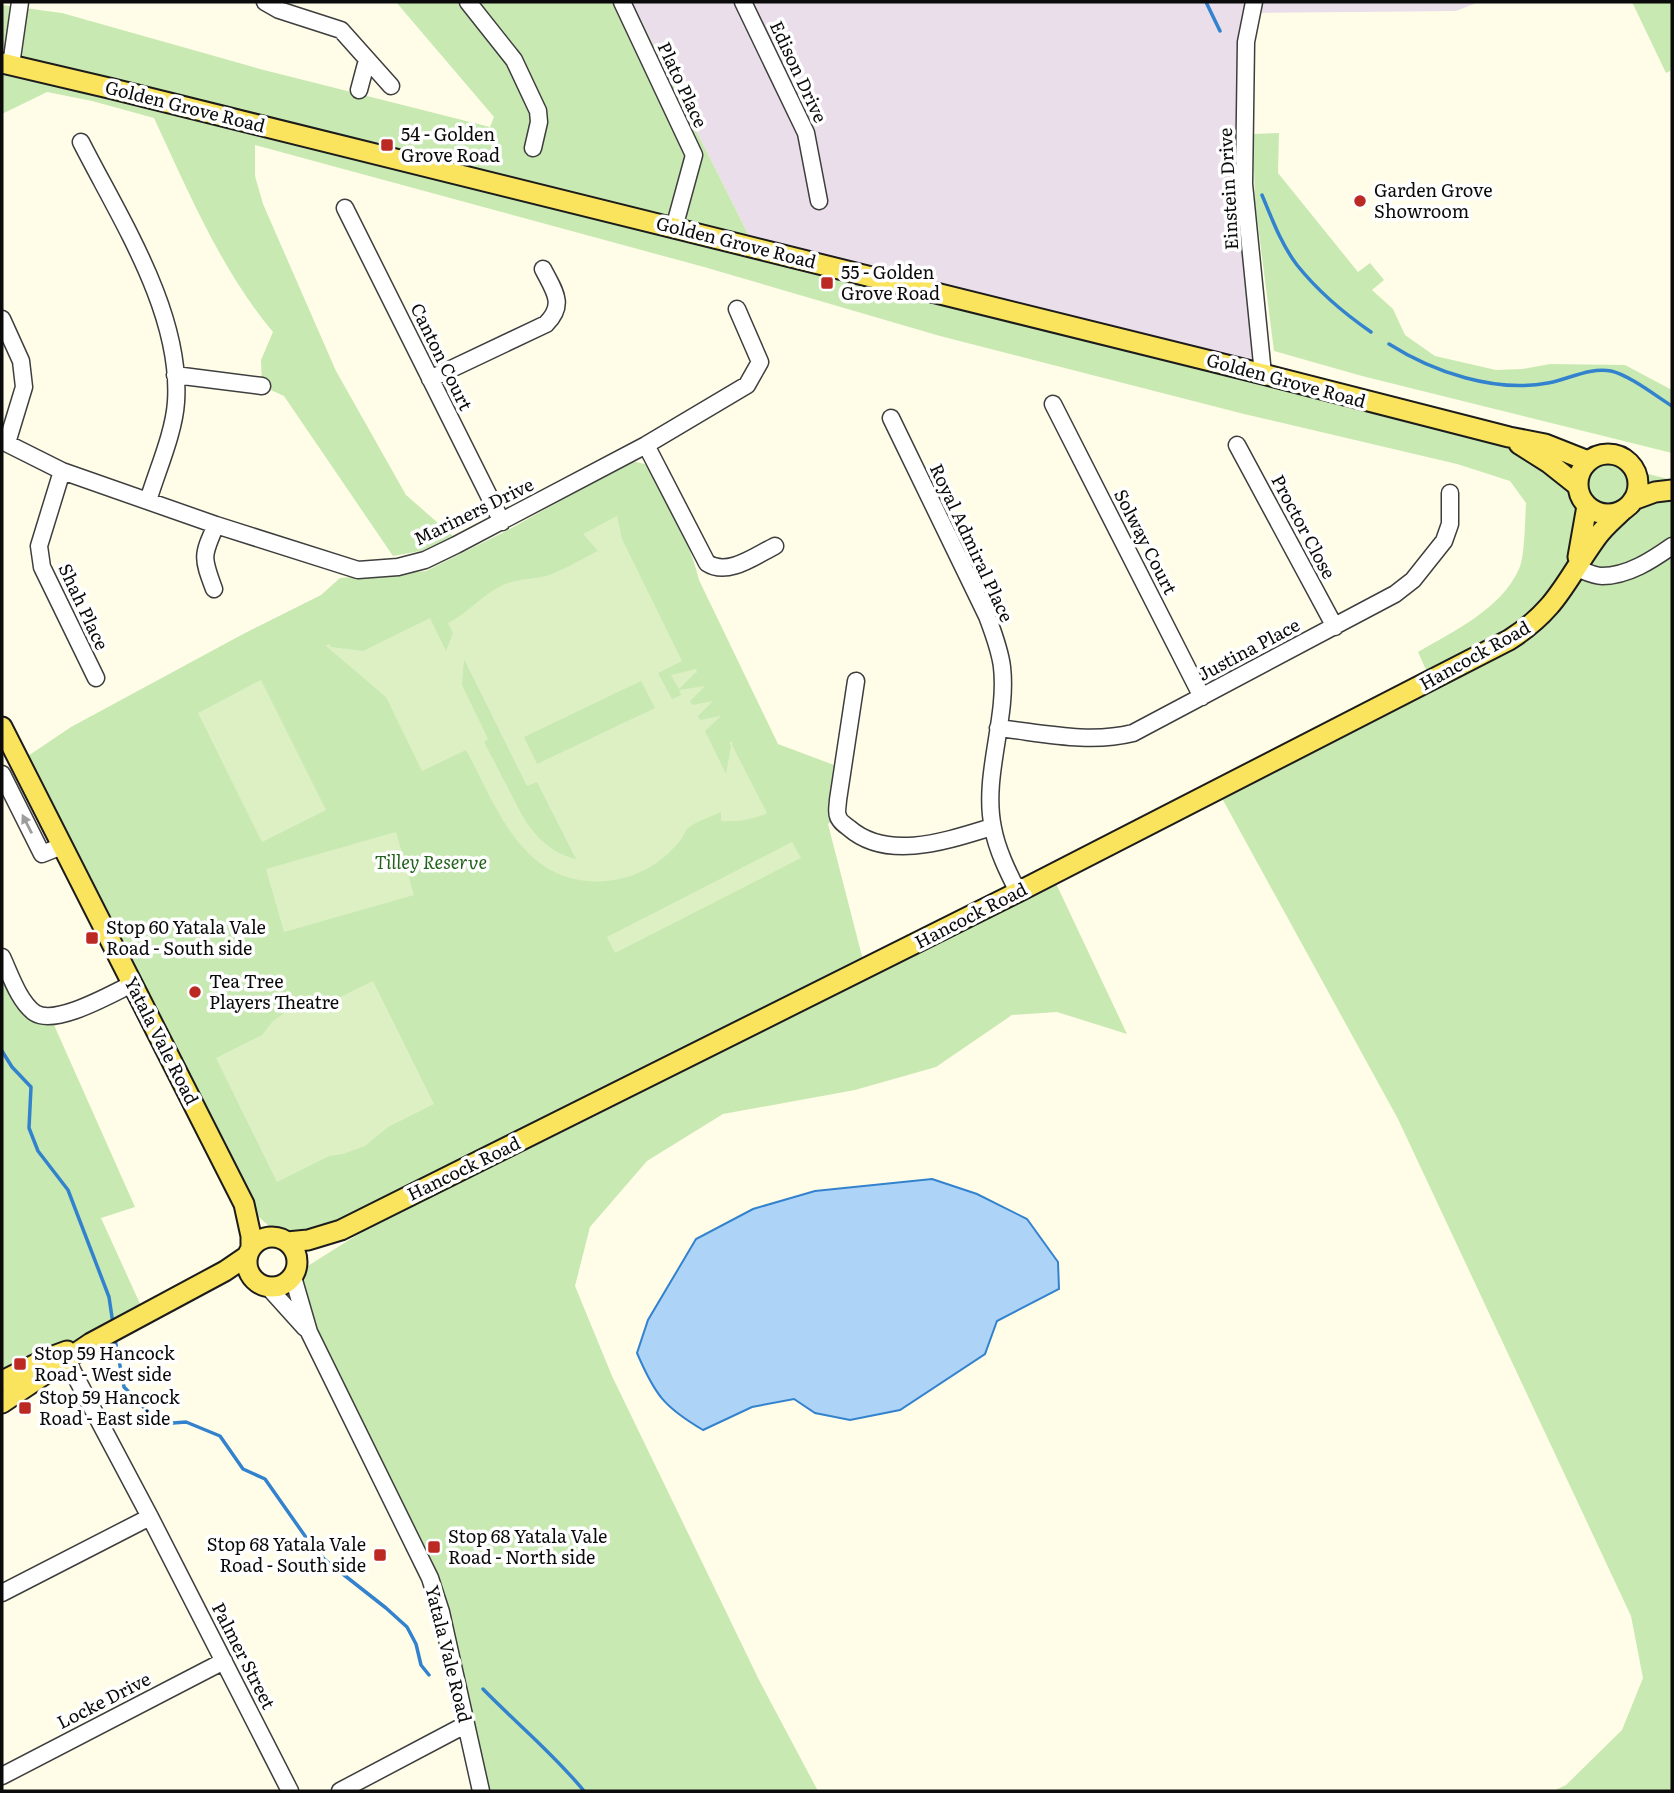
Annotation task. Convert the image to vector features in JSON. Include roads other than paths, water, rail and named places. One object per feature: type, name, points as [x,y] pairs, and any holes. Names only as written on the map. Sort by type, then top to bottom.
[{"type":"main road","name":"Golden Grove Road","points":[[6,64],[1263,374],[1509,438],[1545,444],[1588,461]]},
{"type":"main road","name":"Golden Grove Road","points":[[1509,438],[1549,463],[1578,486]]},
{"type":"main road","points":[[1628,505],[1637,492],[1636,475],[1625,459],[1616,454],[1596,456],[1588,461],[1582,468],[1579,494],[1587,506],[1605,514],[1628,505],[1655,492],[1672,490]]},
{"type":"main road","points":[[1636,475],[1672,481]]},
{"type":"main road","name":"Hancock Road","points":[[282,1240],[308,1240],[341,1230],[1018,892],[1509,640],[1532,626],[1548,610],[1598,535],[1628,505]]},
{"type":"main road","name":"Hancock Road","points":[[1576,568],[1587,506]]},
{"type":"main road","name":"Yatala Vale Road","points":[[2,727],[244,1204],[251,1236],[249,1252]]},
{"type":"main road","name":"Yatala Vale Road","points":[[244,1204],[282,1240]]},
{"type":"main road","name":"Hancock Road","points":[[295,1271],[341,1230]]},
{"type":"main road","points":[[2,1381],[65,1357],[168,1302],[249,1252],[264,1238],[282,1240],[296,1254],[295,1271],[284,1285],[228,1282],[185,1300],[168,1302]]},
{"type":"main road","points":[[249,1252],[248,1269],[261,1284]]},
{"type":"main road","points":[[2,1403],[65,1357]]},
{"type":"street","points":[[6,64],[20,2]]},
{"type":"street","points":[[468,2],[514,60],[538,111],[539,122],[533,148]]},
{"type":"street","name":"Plato Place","points":[[622,2],[694,155],[674,228]]},
{"type":"street","name":"Edison Drive","points":[[743,2],[806,134],[819,201]]},
{"type":"street","name":"Einstein Drive","points":[[1254,2],[1246,42],[1244,184],[1263,374]]},
{"type":"street","points":[[274,4],[341,30],[391,86]]},
{"type":"street","points":[[359,90],[368,60]]},
{"type":"street","points":[[81,142],[154,285],[169,333],[176,403],[148,501]]},
{"type":"street","name":"Canton Court","points":[[345,208],[502,522]]},
{"type":"street","points":[[430,379],[546,324],[554,315],[558,302],[543,269]]},
{"type":"street","name":"Mariners Drive","points":[[4,442],[62,471],[358,570],[398,567],[425,560],[502,522],[646,445],[747,385],[760,362],[737,309]]},
{"type":"street","points":[[2,319],[21,361],[24,387],[19,411],[4,442]]},
{"type":"street","points":[[175,375],[262,386]]},
{"type":"street","name":"Solway Court","points":[[1053,404],[1202,697]]},
{"type":"street","name":"Royal Admiral Place","points":[[891,418],[987,616],[1002,667],[992,785],[992,827],[1006,869],[1018,892]]},
{"type":"street","points":[[646,445],[707,563],[724,569],[775,545]]},
{"type":"street","name":"Proctor Close","points":[[1237,445],[1335,627]]},
{"type":"street","name":"Shah Place","points":[[62,471],[39,546],[42,567],[96,678]]},
{"type":"street","name":"Justina Place","points":[[998,728],[1097,739],[1133,733],[1395,594],[1413,580],[1444,541],[1450,524],[1450,493]]},
{"type":"street","points":[[214,589],[205,565],[204,553],[216,524]]},
{"type":"street","points":[[1576,568],[1600,576],[1621,574],[1672,546]]},
{"type":"street","points":[[856,681],[838,800],[838,817],[843,823],[867,839],[900,846],[935,843],[992,827]]},
{"type":"street","points":[[2,774],[42,854],[62,846]]},
{"type":"street","points":[[2,957],[29,1007],[44,1016],[67,1013],[132,984]]},
{"type":"street","name":"Yatala Vale Road","points":[[295,1271],[309,1332],[430,1578],[441,1612],[481,1791]]},
{"type":"street","name":"Yatala Vale Road","points":[[261,1284],[309,1332]]},
{"type":"street","name":"Palmer Street","points":[[65,1357],[290,1791]]},
{"type":"street","points":[[2,1593],[150,1517]]},
{"type":"street","name":"Locke Drive","points":[[2,1776],[224,1661]]},
{"type":"street","points":[[340,1791],[466,1725]]},
{"type":"water","points":[[932,1179],[977,1194],[1027,1219],[1058,1262],[1059,1289],[997,1321],[985,1354],[900,1410],[850,1420],[815,1413],[794,1399],[752,1407],[703,1430],[662,1399],[649,1380],[637,1353],[648,1320],[696,1239],[753,1209],[815,1191]]},
{"type":"waterway","points":[[1206,2],[1220,31]]},
{"type":"waterway","points":[[1262,195],[1282,240],[1297,265],[1332,301],[1371,332]]},
{"type":"waterway","points":[[1389,344],[1425,363],[1465,378],[1507,385],[1548,383],[1587,372],[1611,371],[1634,381],[1672,406]]},
{"type":"waterway","points":[[2,1051],[12,1067],[31,1087],[29,1128],[38,1151],[68,1190],[109,1297],[113,1324]]},
{"type":"waterway","points":[[115,1339],[124,1387],[160,1424],[186,1422],[220,1436],[243,1469],[265,1479],[325,1560],[407,1627],[416,1644],[421,1665],[429,1675]]},
{"type":"waterway","points":[[483,1689],[584,1791]]},
{"type":"place","name":"54 - Golden Grove Road","points":[[387,145]]},
{"type":"place","name":"Garden Grove Showroom","points":[[1360,201]]},
{"type":"place","name":"55 - Golden Grove Road","points":[[827,283]]},
{"type":"place","name":"Stop 60 Yatala Vale Road - South side","points":[[92,938]]},
{"type":"place","name":"Tea Tree Players Theatre","points":[[195,992]]},
{"type":"place","name":"Stop 59 Hancock Road - West side","points":[[20,1364]]},
{"type":"place","name":"Stop 59 Hancock Road - East side","points":[[25,1408]]},
{"type":"place","name":"Stop 68 Yatala Vale Road - North side","points":[[434,1547]]},
{"type":"place","name":"Stop 68 Yatala Vale Road - South side","points":[[380,1555]]},
{"type":"park label","name":"Tilley Reserve","points":[[431,863]]}]
